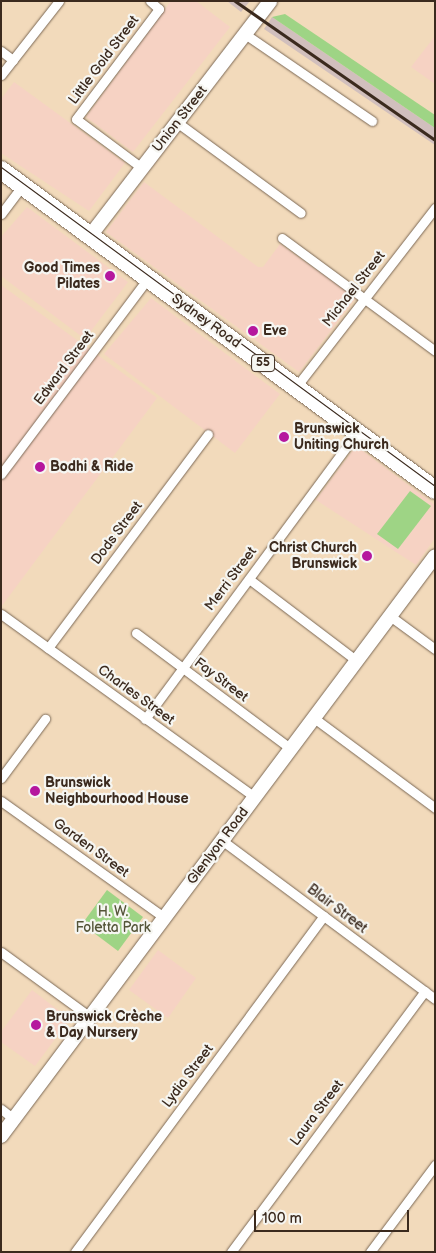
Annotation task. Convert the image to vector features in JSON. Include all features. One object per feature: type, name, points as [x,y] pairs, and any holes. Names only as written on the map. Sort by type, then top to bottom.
[{"type":"highway","name":"Sydney Road","points":[[1,170],[435,490]]},
{"type":"street","points":[[1,75],[59,1]]},
{"type":"street","name":"Little Gold Street","points":[[142,168],[76,119],[159,9],[150,1]]},
{"type":"street","name":"Union Street","points":[[90,236],[270,1]]},
{"type":"street","points":[[245,34],[372,121]]},
{"type":"street","points":[[1,51],[13,60]]},
{"type":"street","points":[[178,123],[301,213]]},
{"type":"street","points":[[1,214],[22,186]]},
{"type":"street","name":"Michael Street","points":[[296,387],[435,208]]},
{"type":"street","points":[[282,238],[435,351]]},
{"type":"street","name":"Edward Street","points":[[1,474],[148,278]]},
{"type":"street","name":"Merri Street","points":[[145,719],[357,433]]},
{"type":"street","name":"Dods Street","points":[[48,648],[208,434]]},
{"type":"street","name":"Glenlyon Road","points":[[1,1136],[435,556]]},
{"type":"street","points":[[249,579],[357,661]]},
{"type":"street","name":"Charles Street","points":[[1,614],[255,797]]},
{"type":"street","points":[[390,616],[435,649]]},
{"type":"street","name":"Fay Street","points":[[136,633],[290,749]]},
{"type":"street","points":[[314,718],[435,808]]},
{"type":"street","points":[[1,778],[45,719]]},
{"type":"street","name":"Garden Street","points":[[1,801],[165,918]]},
{"type":"street","name":"Blair Street","points":[[222,840],[435,999]]},
{"type":"street","name":"Lydia Street","points":[[74,1252],[324,916]]},
{"type":"street","points":[[1,952],[90,1018]]},
{"type":"street","name":"Laura Street","points":[[231,1252],[425,991]]},
{"type":"street","points":[[1,1110],[14,1119]]},
{"type":"street","points":[[370,1252],[435,1164]]},
{"type":"shaded area","points":[[171,1],[196,1],[230,27],[133,152],[86,117]]},
{"type":"shaded area","points":[[227,1],[250,1],[241,12]]},
{"type":"shaded area","points":[[272,17],[435,128],[435,145],[264,29]]},
{"type":"shaded area","points":[[435,36],[435,84],[411,67]]},
{"type":"shaded area","points":[[14,82],[125,163],[89,211],[1,153],[1,99]]},
{"type":"shaded area","points":[[144,182],[258,267],[263,267],[280,244],[356,298],[299,372],[106,232]]},
{"type":"shaded area","points":[[27,207],[128,282],[85,339],[1,276],[1,237]]},
{"type":"shaded area","points":[[1,285],[157,398],[1,607]]},
{"type":"shaded area","points":[[151,298],[280,394],[235,453],[104,354]]},
{"type":"shaded area","points":[[356,446],[435,505],[435,538],[416,565],[316,500]]},
{"type":"shaded area","points":[[158,950],[196,978],[168,1018],[129,990]]},
{"type":"shaded area","name":"Brunswick Crèche & Day Nursery","points":[[32,990],[70,1019],[35,1066],[1,1042],[1,1032]]},
{"type":"green space","points":[[285,14],[435,115],[435,128],[272,17]]},
{"type":"green space","points":[[410,491],[431,506],[398,549],[377,534]]},
{"type":"green space","name":"H. W. Foletta Park","points":[[107,890],[143,917],[118,951],[82,924]]},
{"type":"tram line","points":[[1,167],[435,486]]},
{"type":"railway","points":[[235,1],[435,140]]},
{"type":"place","name":"Good Times Pilates","points":[[110,276]]},
{"type":"place","name":"Eve","points":[[253,331]]},
{"type":"place","name":"Brunswick Uniting Church","points":[[284,437]]},
{"type":"place","name":"Bodhi & Ride","points":[[40,467]]},
{"type":"place","name":"Christ Church Brunswick","points":[[367,556]]},
{"type":"place","name":"Brunswick Neighbourhood House","points":[[35,791]]},
{"type":"place","name":"Brunswick Crèche & Day Nursery","points":[[36,1025]]}]
